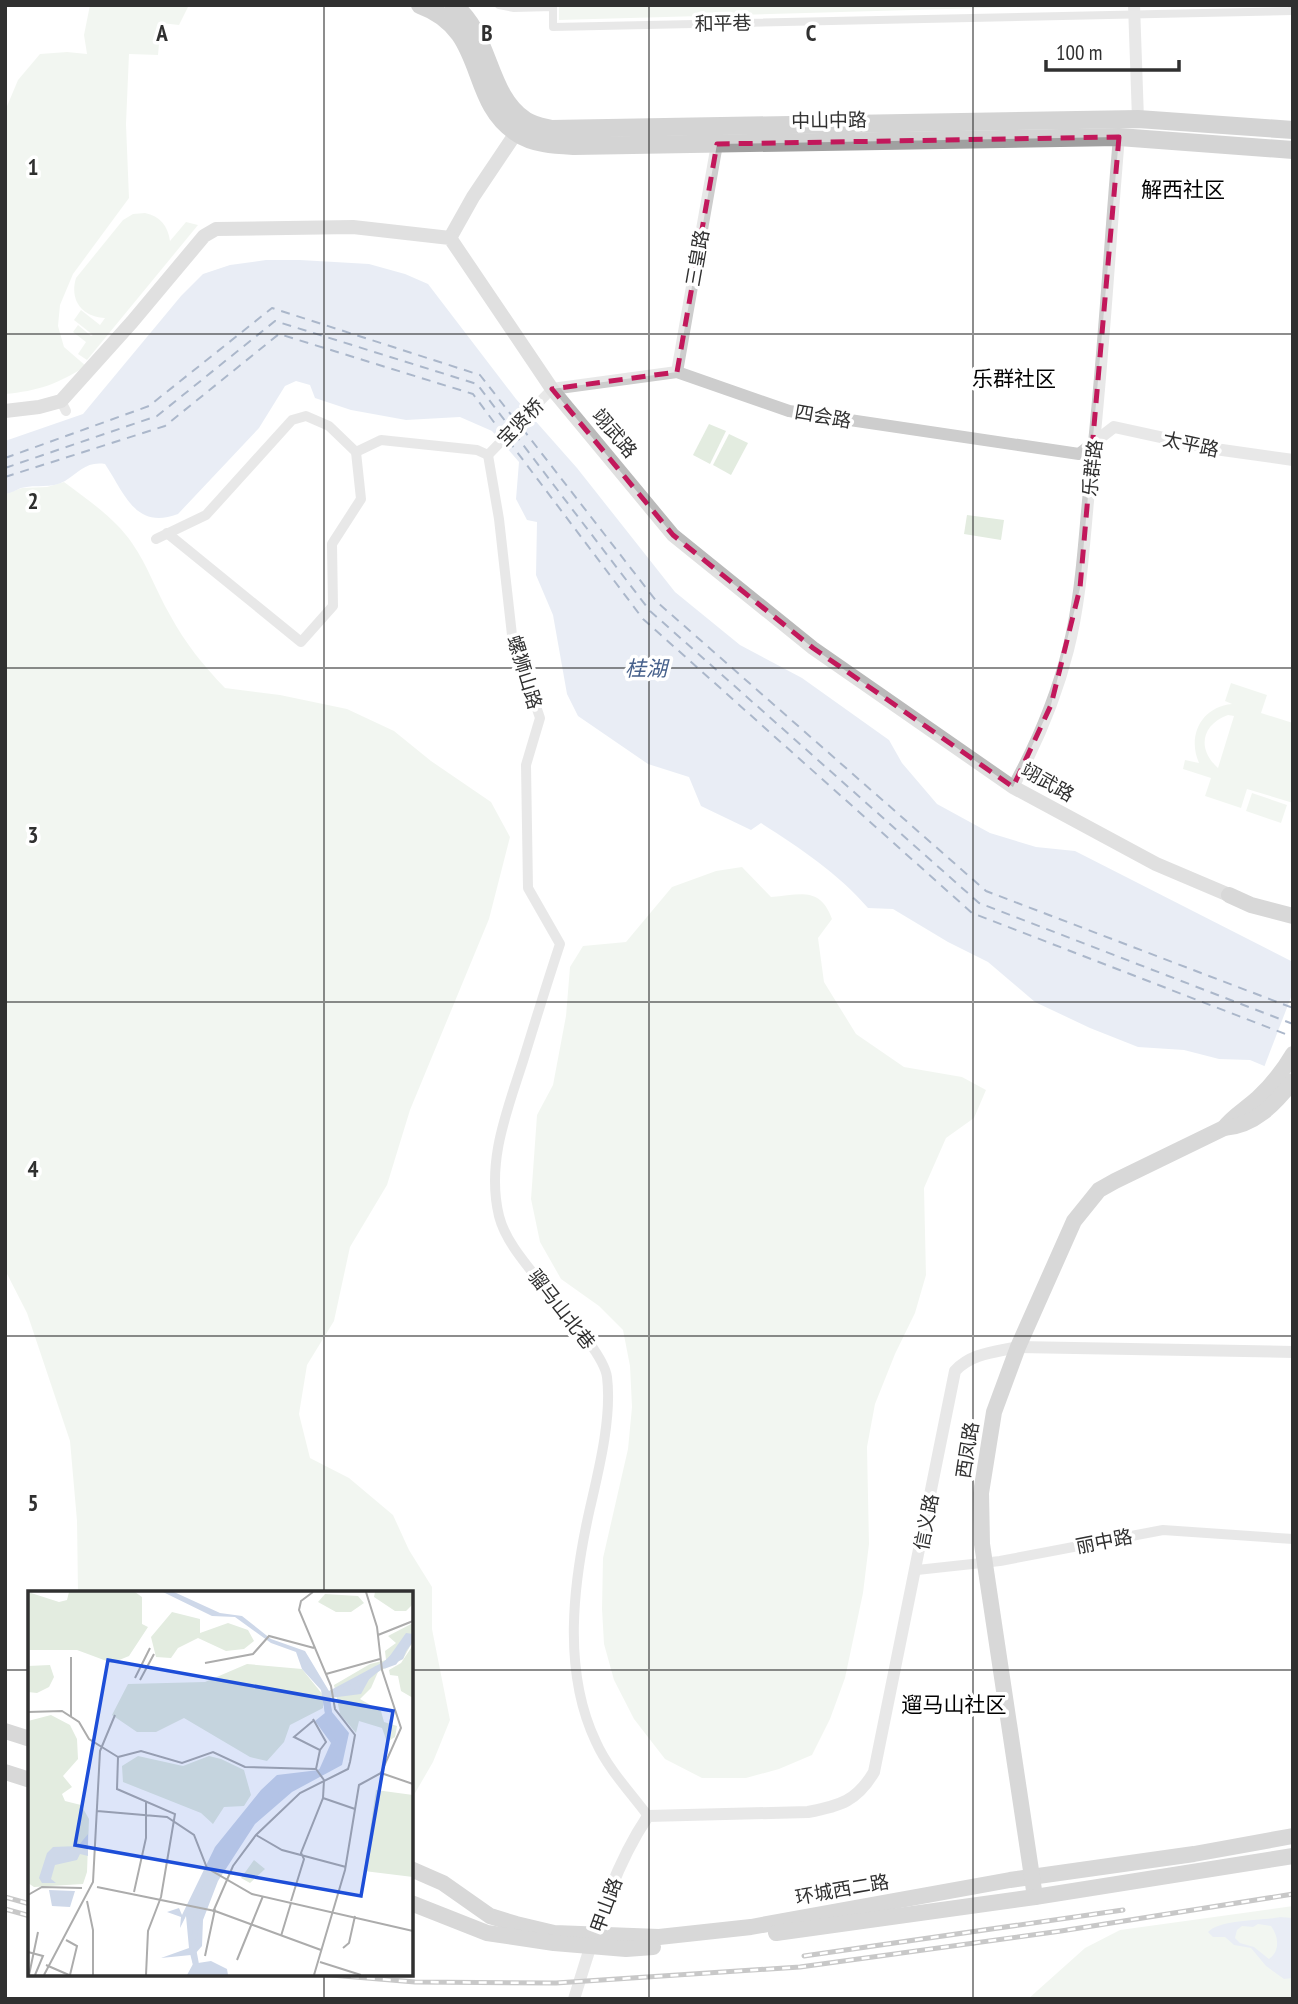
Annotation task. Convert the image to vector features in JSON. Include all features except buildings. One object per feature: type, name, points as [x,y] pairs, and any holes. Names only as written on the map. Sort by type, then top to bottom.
[{"type":"highway","points":[[419,5],[452,8],[451,22],[468,46],[487,95],[499,115],[520,126]]},
{"type":"highway","name":"中山中路","points":[[520,126],[575,130],[1138,119],[1293,130]]},
{"type":"highway","name":"中山中路","points":[[520,126],[529,139],[574,146],[1119,137],[1293,150]]},
{"type":"main road","points":[[5,411],[64,406],[204,236],[216,229],[352,228],[450,238],[520,126]]},
{"type":"main road","name":"翊武路","points":[[450,238],[552,389],[673,536],[813,648],[1013,787],[1156,864],[1251,905],[1293,916]]},
{"type":"main road","name":"翊武路","points":[[1228,895],[1293,908]]},
{"type":"main road","name":"西凤路","points":[[1035,1897],[980,1517],[984,1466],[994,1412],[1059,1251],[1084,1206],[1099,1191],[1115,1181],[1224,1128],[1233,1117],[1256,1100],[1283,1086],[1293,1054]]},
{"type":"main road","points":[[5,1731],[28,1738]]},
{"type":"main road","points":[[5,1773],[28,1779]]},
{"type":"main road","name":"环城西二路","points":[[628,1943],[751,1927],[1033,1877],[1194,1854],[1293,1836]]},
{"type":"main road","name":"环城西二路","points":[[413,1904],[488,1933],[628,1943],[752,1937],[1035,1897],[1293,1856]]},
{"type":"main road","name":"环城西二路","points":[[413,1870],[443,1883],[490,1916],[554,1938]]},
{"type":"street","name":"和平巷","points":[[499,5],[514,8],[553,6],[554,27],[1135,10]]},
{"type":"street","points":[[1138,119],[1135,10],[1292,11],[1292,5]]},
{"type":"street","name":"乐群路","points":[[1013,787],[1051,705],[1069,649],[1080,588],[1095,441],[1119,137]]},
{"type":"street","name":"三皇路","points":[[677,372],[717,144]]},
{"type":"street","name":"四会路","points":[[552,389],[677,372],[789,411],[842,420],[1079,454],[1095,441]]},
{"type":"street","name":"宝贤桥","points":[[488,455],[552,389]]},
{"type":"street","points":[[156,539],[167,533],[206,515],[292,420],[306,416],[329,426],[356,452],[361,499],[332,544],[332,606],[301,642],[167,533]]},
{"type":"street","name":"太平路","points":[[1095,441],[1114,427],[1215,449],[1293,460]]},
{"type":"street","points":[[356,452],[381,440],[477,450],[488,455]]},
{"type":"street","name":"螺狮山路","points":[[488,455],[499,519],[512,635],[540,718],[526,765],[528,888]]},
{"type":"street","name":"骝马山北巷","points":[[528,888],[559,944],[502,1122],[494,1175],[499,1217],[516,1251],[598,1355],[607,1376],[601,1459],[579,1555],[575,1646],[586,1719],[597,1745],[648,1816]]},
{"type":"street","name":"信义路","points":[[648,1816],[808,1812],[830,1808],[850,1800],[865,1788],[874,1772],[917,1570],[955,1371],[964,1362],[979,1355],[1018,1347],[1293,1352]]},
{"type":"street","name":"丽中路","points":[[917,1570],[985,1563],[1163,1530],[1293,1539]]},
{"type":"street","name":"甲山路","points":[[574,1999],[608,1893],[630,1844],[648,1816]]},
{"type":"highlighted area","points":[[1119,137],[1080,588],[1051,705],[1013,787],[813,648],[673,535],[552,389],[677,372],[717,144]]},
{"type":"shaded area","points":[[90,5],[189,5],[179,25],[161,23],[158,55],[129,54],[126,124],[129,198],[73,274],[60,305],[58,326],[64,347],[86,366],[47,386],[5,394],[5,111],[18,80],[40,54],[87,54],[84,35]]},
{"type":"shaded area","points":[[559,5],[1093,5],[559,20]]},
{"type":"shaded area","points":[[145,213],[162,222],[170,241],[186,222],[198,225],[87,360],[78,354],[86,342],[73,332],[78,325],[93,335],[74,320],[81,310],[100,325],[105,318],[90,315],[80,306],[74,294],[76,278],[123,220],[133,214]]},
{"type":"shaded area","points":[[709,424],[726,431],[710,464],[693,455]]},
{"type":"shaded area","points":[[729,434],[748,443],[731,475],[713,465]]},
{"type":"shaded area","points":[[64,482],[118,525],[143,561],[182,635],[225,688],[280,695],[347,709],[394,731],[431,761],[491,802],[510,837],[489,919],[410,1110],[387,1185],[350,1247],[334,1321],[307,1365],[299,1414],[310,1458],[349,1478],[393,1515],[409,1550],[432,1587],[432,1629],[450,1720],[433,1762],[413,1797],[413,1591],[78,1591],[77,1521],[70,1441],[27,1313],[5,1270],[5,494],[22,488],[47,487]]},
{"type":"shaded area","points":[[967,515],[1004,520],[1001,540],[964,534]]},
{"type":"shaded area","points":[[1231,683],[1267,695],[1261,713],[1293,723],[1293,803],[1247,789],[1241,808],[1205,796],[1211,778],[1183,769],[1185,760],[1199,763],[1195,743],[1199,724],[1212,711],[1232,704],[1225,701]],"holes":[[[1228,715],[1234,716],[1218,768],[1207,753],[1207,731],[1219,719]]]},
{"type":"shaded area","points":[[1252,793],[1287,805],[1281,823],[1246,811]]},
{"type":"shaded area","points":[[742,867],[771,897],[808,895],[821,901],[827,908],[832,919],[818,938],[824,982],[856,1034],[904,1067],[962,1077],[986,1090],[974,1118],[946,1138],[924,1188],[926,1275],[915,1313],[875,1404],[867,1447],[869,1544],[863,1593],[845,1678],[830,1719],[812,1755],[779,1769],[746,1778],[702,1778],[665,1759],[634,1719],[614,1680],[604,1644],[603,1558],[628,1449],[632,1407],[630,1366],[623,1330],[599,1306],[561,1279],[540,1242],[531,1199],[537,1115],[553,1085],[566,1016],[570,967],[583,946],[626,942],[672,887],[716,871]]},
{"type":"shaded area","points":[[1293,1906],[1293,1999],[1028,1999],[1085,1948],[1120,1930]]},
{"type":"water","name":"桂湖","points":[[266,260],[369,264],[428,284],[516,399],[577,468],[675,592],[740,645],[802,678],[889,740],[902,763],[937,804],[990,833],[1036,847],[1075,851],[1293,962],[1293,1078],[1250,1060],[1219,1059],[1184,1050],[1138,1047],[1035,1002],[988,962],[893,909],[868,908],[831,872],[761,823],[751,830],[701,806],[689,777],[648,764],[578,716],[567,694],[553,615],[536,575],[537,522],[527,520],[516,499],[519,462],[492,431],[460,417],[406,420],[351,410],[315,398],[310,385],[296,381],[285,386],[259,428],[178,514],[163,518],[141,513],[126,497],[105,464],[99,463],[88,466],[60,483],[21,488],[5,494],[5,441],[83,414],[181,296],[203,274],[230,265]]},
{"type":"water","points":[[1293,1918],[1293,1978],[1284,1979],[1266,1966],[1251,1948],[1234,1945],[1225,1937],[1213,1937],[1208,1932],[1231,1923]],"holes":[[[1242,1926],[1271,1926],[1277,1944],[1273,1956],[1269,1959],[1254,1947],[1240,1943],[1235,1938],[1237,1930]]]},
{"type":"pier","points":[[1293,992],[1293,1082],[1263,1070]]},
{"type":"ferry route","points":[[5,458],[149,406],[272,308],[480,375],[516,421]]},
{"type":"ferry route","points":[[5,468],[157,416],[275,321],[477,384],[509,426]]},
{"type":"ferry route","points":[[5,477],[165,426],[279,334],[473,394],[502,433]]},
{"type":"ferry route","points":[[522,428],[657,602],[986,891],[1293,1008]]},
{"type":"ferry route","points":[[514,433],[650,611],[979,903],[1293,1024]]},
{"type":"ferry route","points":[[508,440],[643,619],[972,913],[1293,1037]]},
{"type":"railway","points":[[343,1976],[415,1982],[556,1983],[800,1967],[1061,1931],[1293,1894]]},
{"type":"railway","points":[[5,1897],[28,1903]]},
{"type":"railway","points":[[5,1909],[28,1915]]},
{"type":"railway","points":[[804,1956],[1123,1910]]},
{"type":"district","name":"解西社区","points":[[1183,189]]},
{"type":"district","name":"乐群社区","points":[[1014,378]]},
{"type":"district","name":"遛马山社区","points":[[954,1704]]}]
